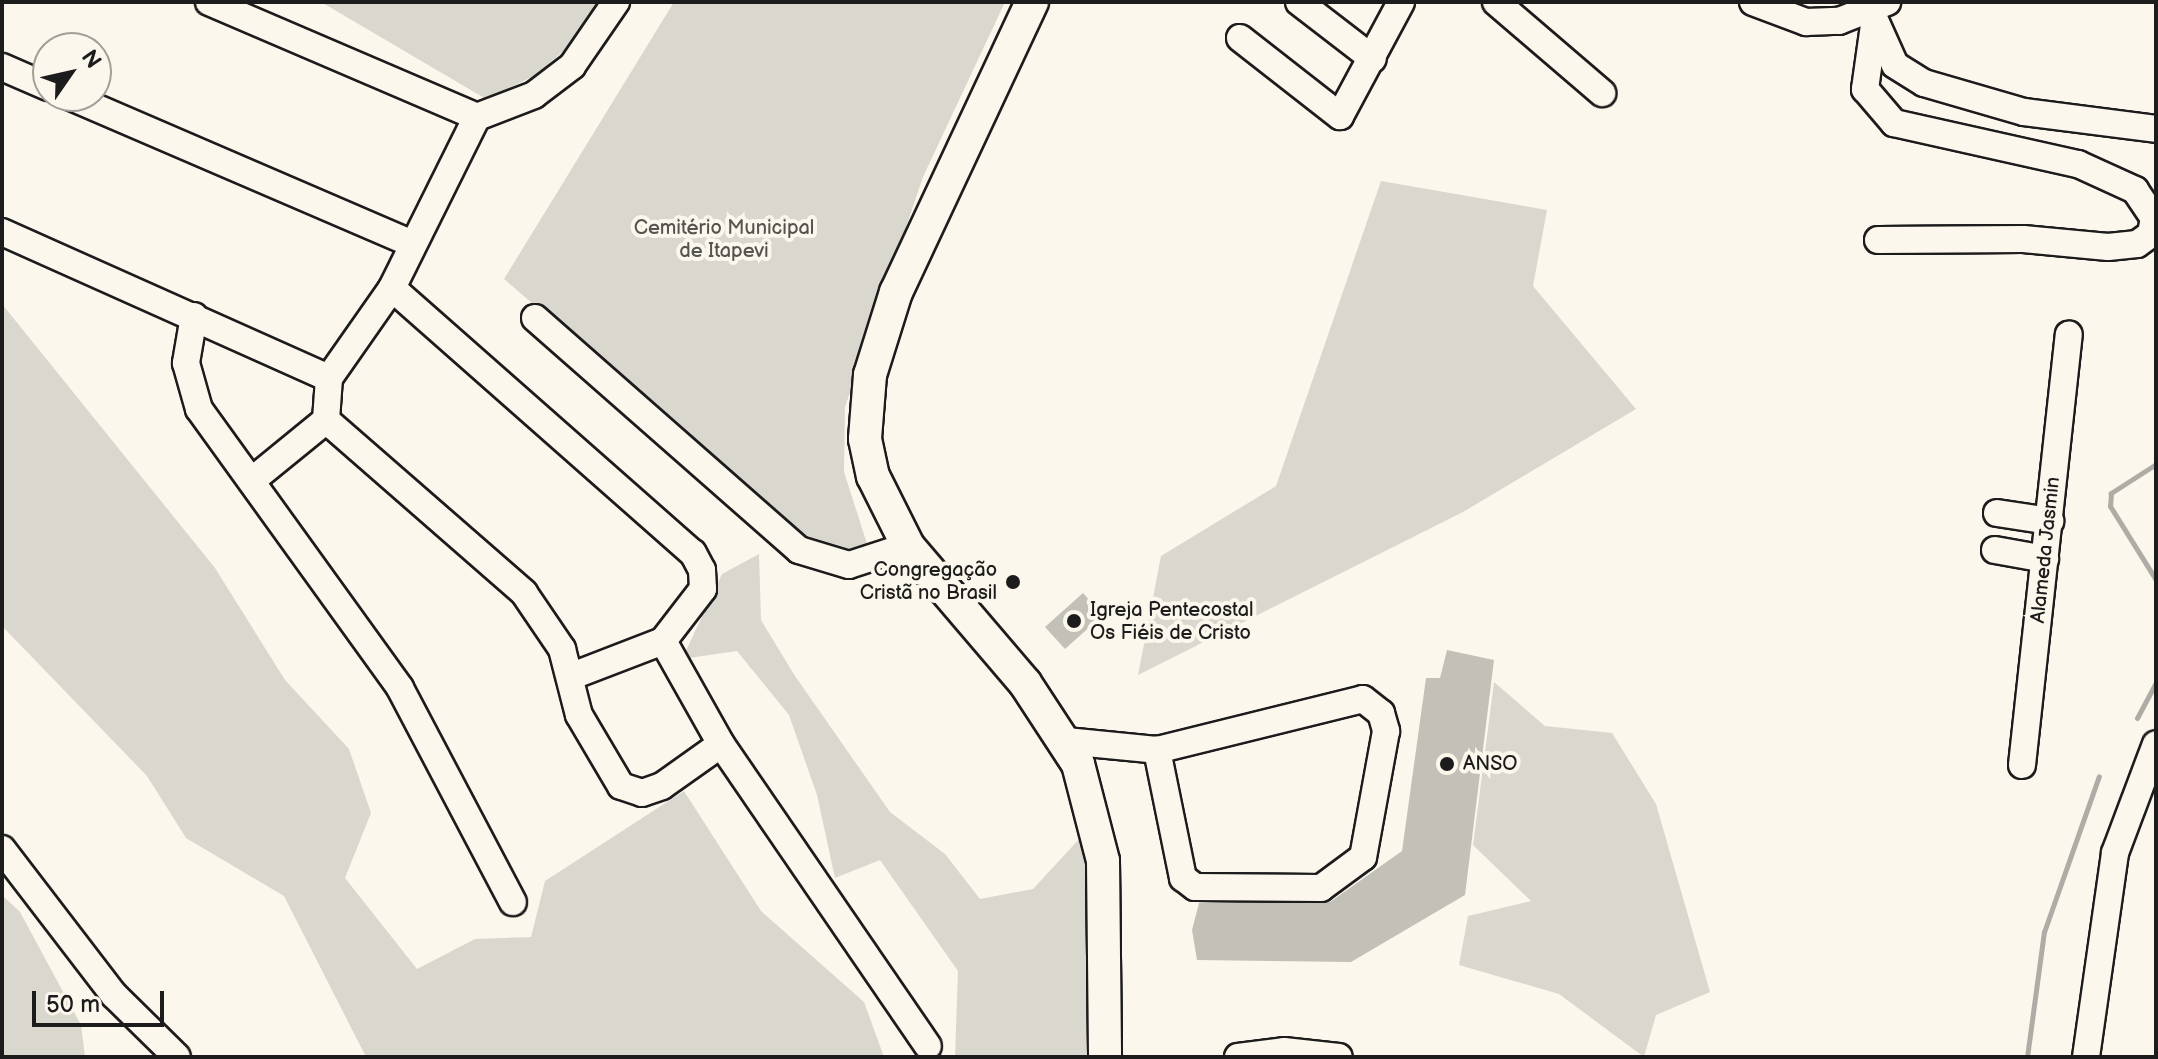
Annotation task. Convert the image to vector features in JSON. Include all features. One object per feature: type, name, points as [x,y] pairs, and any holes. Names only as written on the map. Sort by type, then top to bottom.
[{"type":"main road","points":[[1032,2],[896,292],[870,375],[865,439],[873,476],[908,546],[1066,741],[1094,807],[1103,861],[1105,1057]]},
{"type":"street","points":[[209,2],[477,117]]},
{"type":"street","points":[[255,478],[326,420],[329,378],[392,288],[411,243],[477,117],[534,95],[572,66],[616,2]]},
{"type":"street","points":[[1299,2],[1373,59]]},
{"type":"street","points":[[1240,38],[1335,116],[1348,110],[1401,2]]},
{"type":"street","points":[[1496,2],[1602,93]]},
{"type":"street","points":[[1753,2],[1806,22],[1878,13]]},
{"type":"street","points":[[1878,13],[1902,73],[2024,112],[2156,129]]},
{"type":"street","points":[[1878,13],[1865,89],[1894,123],[2078,164],[2135,190],[2154,218],[2151,234],[2137,244],[2108,247],[1878,240]]},
{"type":"street","points":[[2,67],[32,80]]},
{"type":"street","points":[[106,112],[411,243]]},
{"type":"street","points":[[2,232],[329,378]]},
{"type":"street","points":[[392,288],[693,553],[703,589],[663,641],[572,676]]},
{"type":"street","points":[[194,316],[189,387],[400,688],[513,902]]},
{"type":"street","points":[[535,318],[799,550],[849,565],[908,546]]},
{"type":"street","name":"Alameda Jasmin","points":[[2022,765],[2069,335]]},
{"type":"street","points":[[326,420],[524,593],[572,676],[592,745],[621,786],[642,793],[662,786],[721,744]]},
{"type":"street","points":[[1997,513],[2050,521]]},
{"type":"street","points":[[1995,550],[2045,559]]},
{"type":"street","points":[[663,641],[721,744],[928,1046]]},
{"type":"street","points":[[1066,741],[1157,750],[1363,699],[1381,713],[1386,731],[1363,857],[1321,888],[1195,887],[1183,878],[1157,750]]},
{"type":"street","points":[[2086,1057],[2115,853],[2156,744]]},
{"type":"street","points":[[2,849],[114,995],[177,1057]]},
{"type":"street","points":[[1238,1057],[1284,1051],[1339,1057]]},
{"type":"green space","points":[[321,2],[598,2],[577,39],[536,75],[486,99]]},
{"type":"green space","name":"Cemitério Municipal de Itapevi","points":[[674,2],[1005,2],[923,177],[845,407],[844,472],[870,553],[826,553],[504,279]]},
{"type":"green space","points":[[1381,181],[1547,210],[1533,286],[1636,409],[1463,512],[1138,675],[1161,556],[1276,486]]},
{"type":"green space","points":[[2,304],[215,568],[285,680],[349,749],[371,813],[345,878],[417,969],[475,939],[531,937],[545,881],[684,791],[761,911],[864,1002],[884,1057],[366,1057],[284,896],[186,838],[147,776],[2,626]]},
{"type":"green space","points":[[759,554],[761,620],[795,676],[890,812],[945,854],[980,899],[1033,889],[1081,837],[1090,880],[1093,1057],[955,1057],[958,971],[880,860],[835,878],[817,795],[789,715],[737,651],[682,659],[722,574]]},
{"type":"green space","points":[[1494,682],[1545,726],[1612,733],[1656,804],[1710,992],[1656,1015],[1644,1057],[1559,994],[1459,965],[1468,916],[1531,901],[1473,845]]},
{"type":"green space","points":[[2,895],[20,912],[81,1025],[85,1057],[2,1057]]},
{"type":"building","name":"Igreja Pentecostal Os Fiéis de Cristo","points":[[1083,593],[1103,615],[1065,649],[1045,627]]},
{"type":"building","name":"ANSO","points":[[1447,650],[1494,660],[1465,895],[1351,962],[1197,960],[1192,930],[1199,903],[1330,902],[1402,851],[1426,678],[1440,678]]},
{"type":"waterway","points":[[2156,464],[2111,493],[2110,506],[2156,580]]},
{"type":"waterway","points":[[2137,718],[2156,683]]},
{"type":"waterway","points":[[2027,1057],[2044,932],[2099,776]]},
{"type":"place","name":"Congregação Cristã no Brasil","points":[[1013,582]]},
{"type":"place","name":"Igreja Pentecostal Os Fiéis de Cristo","points":[[1074,621]]},
{"type":"place","name":"ANSO","points":[[1447,764]]}]
